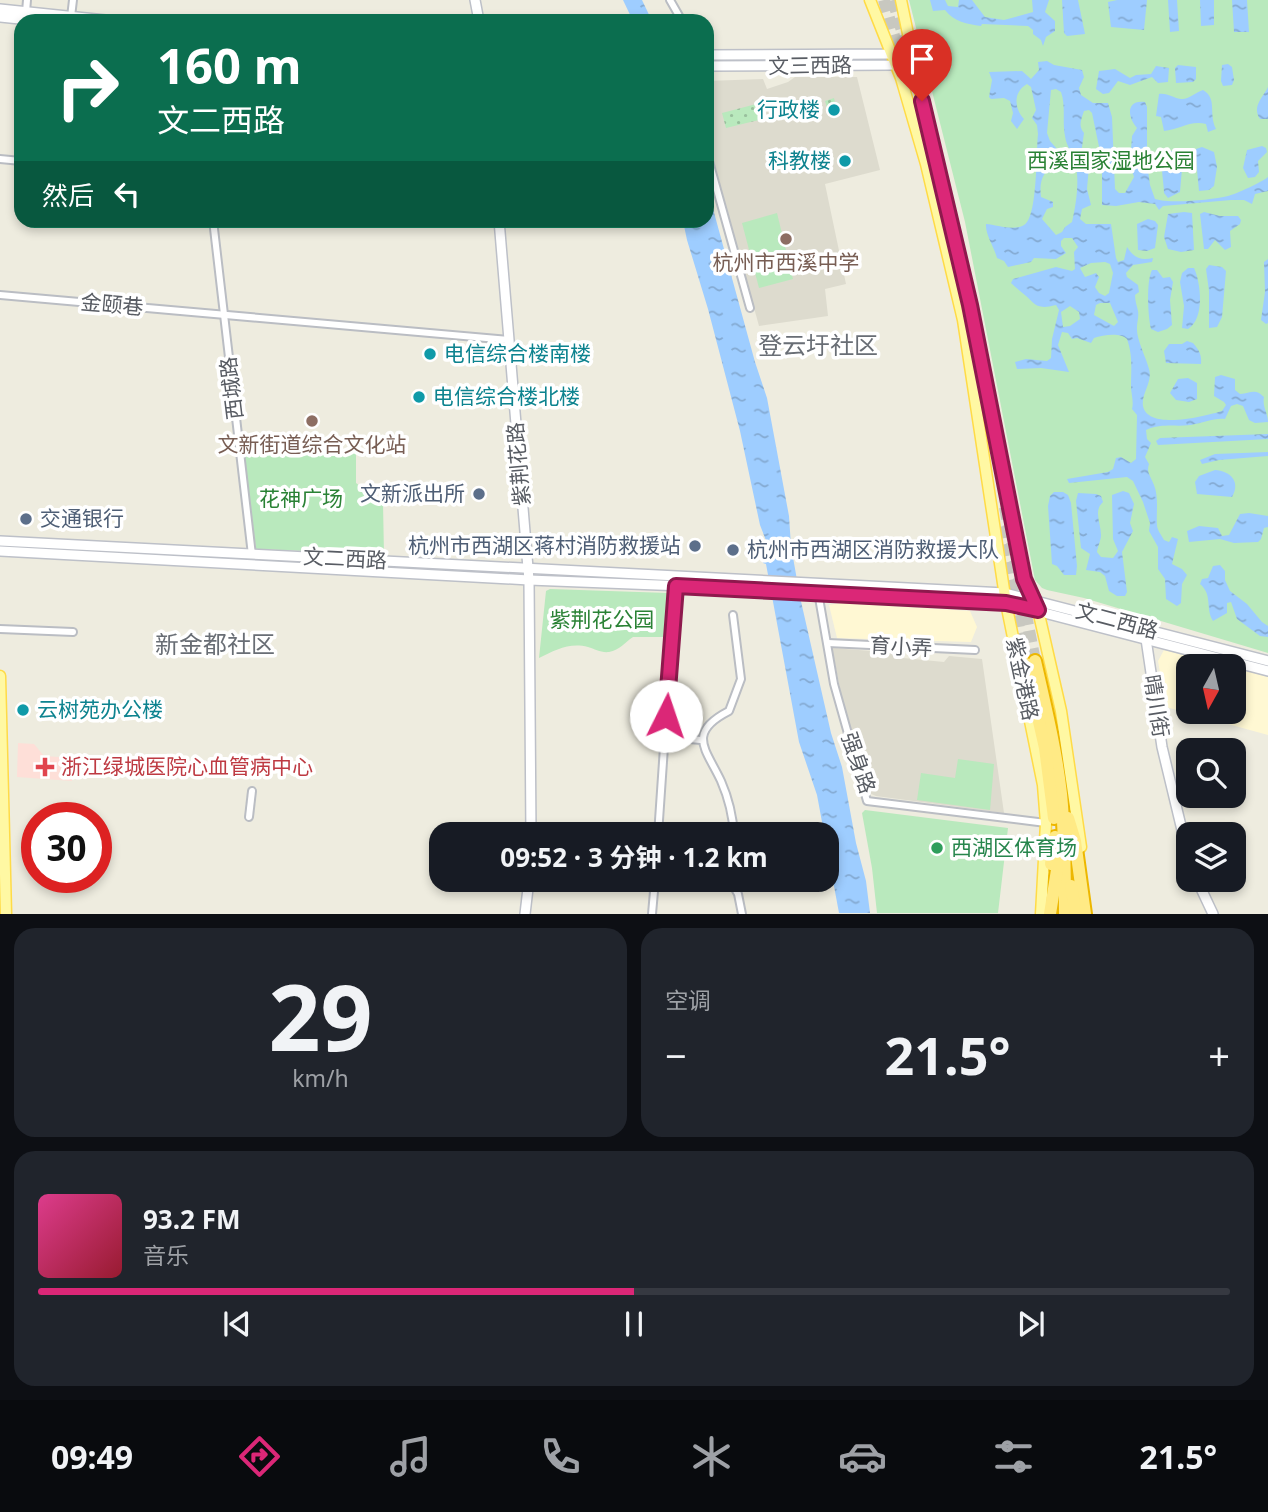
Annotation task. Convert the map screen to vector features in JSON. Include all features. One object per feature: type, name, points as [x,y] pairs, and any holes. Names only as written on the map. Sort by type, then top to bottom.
[{"type":"highway","points":[[1065,914],[1060,839],[1030,663],[1052,739],[1061,794],[1075,841],[1086,914]]},
{"type":"highway","points":[[1050,914],[1060,839],[1061,794]]},
{"type":"highway","points":[[1060,839],[1070,866],[1073,914]]},
{"type":"highway","points":[[1042,914],[1060,839]]},
{"type":"highway","points":[[1056,914],[1057,870]]},
{"type":"main road","name":"紫金港路","points":[[870,0],[901,78],[926,164],[963,320],[1006,598],[1038,753],[1046,823],[1042,914]]},
{"type":"main road","name":"紫金港路","points":[[901,0],[972,316],[1024,579],[1037,605],[1061,711],[1084,865],[1086,914]]},
{"type":"main road","points":[[0,9],[44,14]]},
{"type":"main road","name":"文三西路","points":[[714,55],[912,55]]},
{"type":"main road","name":"文三西路","points":[[714,66],[894,65],[912,55]]},
{"type":"main road","name":"紫荆花路","points":[[500,228],[528,575],[531,822]]},
{"type":"main road","name":"文二西路","points":[[0,541],[252,555],[676,586],[801,581],[1006,598],[1268,662]]},
{"type":"main road","name":"文二西路","points":[[0,551],[759,584],[818,593],[1006,598]]},
{"type":"main road","name":"文二西路","points":[[1037,605],[1146,639],[1268,671]]},
{"type":"main road","name":"晴川街","points":[[1146,639],[1162,747],[1180,822]]},
{"type":"main road","points":[[0,676],[6,914]]},
{"type":"main road","points":[[525,914],[528,892]]},
{"type":"main road","points":[[1203,892],[1213,914]]},
{"type":"street","points":[[26,12],[27,0]]},
{"type":"street","points":[[714,179],[750,308]]},
{"type":"street","name":"西城路","points":[[214,228],[252,555]]},
{"type":"street","name":"金颐巷","points":[[0,295],[509,340]]},
{"type":"street","points":[[659,822],[676,586]]},
{"type":"street","name":"强身路","points":[[818,593],[840,710],[867,801],[1046,823]]},
{"type":"street","points":[[731,822],[722,785],[703,750],[701,740],[703,732],[713,719],[729,711],[741,679],[733,615]]},
{"type":"street","points":[[0,629],[73,632]]},
{"type":"street","name":"育小弄","points":[[828,643],[975,650]]},
{"type":"street","points":[[665,737],[701,740]]},
{"type":"street","points":[[248,817],[252,791]]},
{"type":"street","points":[[652,914],[653,892]]},
{"type":"street","points":[[737,892],[742,914]]},
{"type":"shaded area","name":"杭州市西溪中学","points":[[795,77],[857,77],[880,170],[825,184],[846,284],[825,289],[828,316],[759,326],[714,162],[714,81],[763,79],[767,89]]},
{"type":"shaded area","points":[[841,603],[970,611],[977,627],[971,642],[837,638],[829,605]]},
{"type":"shaded area","points":[[832,648],[898,653],[903,658],[944,662],[949,656],[982,659],[1004,813],[869,793],[846,719]]},
{"type":"shaded area","points":[[1164,650],[1180,654],[1176,654],[1176,710],[1166,707],[1158,661]]},
{"type":"shaded area","points":[[1246,671],[1268,677],[1268,735],[1228,724],[1246,724]]},
{"type":"shaded area","name":"浙江绿城医院心血管病中心","points":[[18,743],[34,744],[44,756],[74,758],[72,781],[17,777]]},
{"type":"green space","name":"西溪国家湿地公园","points":[[909,0],[1268,0],[1268,653],[1084,598],[1047,590],[1035,580],[965,222]]},
{"type":"green space","points":[[834,98],[841,114],[830,117],[825,101]]},
{"type":"green space","points":[[760,103],[763,119],[726,128],[722,113]]},
{"type":"green space","points":[[777,213],[793,279],[759,288],[742,223]]},
{"type":"green space","name":"花神广场","points":[[243,446],[356,451],[356,483],[383,503],[384,554],[256,549]]},
{"type":"green space","name":"紫荆花公园","points":[[546,591],[668,593],[671,598],[669,637],[633,637],[609,652],[569,646],[539,658]]},
{"type":"green space","points":[[958,759],[994,764],[990,810],[917,800],[921,773],[955,778]]},
{"type":"green space","name":"西湖区体育场","points":[[865,810],[1008,828],[998,913],[877,913],[862,813]]},
{"type":"water","points":[[623,0],[642,0],[649,14],[630,14]]},
{"type":"water","points":[[930,0],[945,0],[948,6],[958,7],[959,0],[972,0],[985,17],[1004,20],[1033,12],[1032,0],[1049,0],[1045,12],[1055,21],[1055,31],[1046,37],[1043,46],[1028,26],[981,26],[966,23],[952,17],[945,10],[933,11]]},
{"type":"water","points":[[1062,0],[1078,0],[1085,34],[1067,36],[1064,33]]},
{"type":"water","points":[[1147,0],[1144,30],[1111,27],[1108,2]]},
{"type":"water","points":[[1168,0],[1177,0],[1179,31],[1170,32]]},
{"type":"water","points":[[1200,0],[1214,0],[1214,25],[1201,26]]},
{"type":"water","points":[[1232,0],[1247,0],[1249,32],[1234,32]]},
{"type":"water","points":[[1047,61],[1054,65],[1082,70],[1084,77],[1079,88],[1081,95],[1093,103],[1108,103],[1112,117],[1115,189],[1119,193],[1125,193],[1134,177],[1130,164],[1132,136],[1137,128],[1131,119],[1130,110],[1134,103],[1139,102],[1145,102],[1147,107],[1147,163],[1155,199],[1202,200],[1232,195],[1268,177],[1268,191],[1255,194],[1252,204],[1244,200],[1231,200],[1163,206],[1159,210],[1155,204],[1139,202],[1116,206],[1102,205],[1102,161],[1092,113],[1089,110],[1084,111],[1081,123],[1084,133],[1081,154],[1089,166],[1087,189],[1091,205],[1082,209],[1080,219],[1086,224],[1111,224],[1118,262],[1124,260],[1127,247],[1138,258],[1153,258],[1152,262],[1133,265],[1126,273],[1127,277],[1138,285],[1139,292],[1135,295],[1137,332],[1150,374],[1143,401],[1147,414],[1155,418],[1178,420],[1222,411],[1226,405],[1214,396],[1215,377],[1221,375],[1235,379],[1235,390],[1240,394],[1255,392],[1264,397],[1268,422],[1255,423],[1249,420],[1243,406],[1237,404],[1231,406],[1225,419],[1146,430],[1147,439],[1151,443],[1145,457],[1156,495],[1157,527],[1164,540],[1169,542],[1172,537],[1178,539],[1172,564],[1187,575],[1182,584],[1181,603],[1177,606],[1166,599],[1165,579],[1158,569],[1158,547],[1149,531],[1150,523],[1133,481],[1127,477],[1069,483],[1067,479],[1108,472],[1113,469],[1116,458],[1121,457],[1131,463],[1136,459],[1137,415],[1132,409],[1131,357],[1127,339],[1120,335],[1107,335],[1094,338],[1091,343],[1072,339],[1068,333],[1062,332],[1058,345],[1069,372],[1041,368],[1017,369],[1015,362],[1026,359],[1047,361],[1051,358],[1052,339],[1059,310],[1056,305],[1043,307],[1035,304],[1011,283],[1013,279],[1056,267],[1072,271],[1075,269],[1074,252],[1078,247],[1072,238],[1064,238],[1061,246],[1066,253],[1056,259],[1034,258],[1031,262],[1008,267],[1004,261],[997,258],[987,232],[986,224],[1015,228],[1029,220],[1036,183],[1038,134],[1037,125],[1032,118],[1036,110],[1031,87],[1027,84],[1022,87],[1017,96],[1017,105],[1024,119],[1017,129],[1011,121],[1013,113],[1010,101],[989,97],[992,80],[989,72],[1022,71],[1031,79],[1039,70],[1038,62]],"holes":[[[1051,90],[1061,92],[1066,140],[1074,159],[1077,177],[1072,222],[1056,235],[1042,219],[1047,209],[1053,207],[1053,202],[1041,197],[1040,191],[1045,173],[1060,170],[1062,163],[1058,150],[1047,133]],[[1091,263],[1110,264],[1113,273],[1109,293],[1105,296],[1095,287],[1099,277],[1096,273],[1085,277],[1080,268]],[[1110,303],[1118,322],[1114,326],[1094,315],[1096,305]],[[1070,306],[1079,312],[1080,319],[1063,327],[1061,312]]]},
{"type":"water","points":[[1228,64],[1232,67],[1234,80],[1232,85],[1223,86],[1222,65]]},
{"type":"water","points":[[1178,65],[1196,67],[1196,79],[1193,82],[1176,83],[1175,68]]},
{"type":"water","points":[[1156,66],[1169,68],[1168,82],[1158,83],[1152,77],[1130,85],[1118,81],[1109,93],[1103,94],[1096,89],[1099,71],[1115,69],[1130,78],[1151,74]]},
{"type":"water","points":[[1268,87],[1268,119],[1260,119],[1257,106]]},
{"type":"water","points":[[1203,90],[1212,102],[1216,129],[1208,132],[1206,124],[1195,123],[1164,131],[1161,117],[1156,116],[1159,94],[1184,99]]},
{"type":"water","points":[[1262,146],[1267,152],[1258,161],[1259,172],[1255,177],[1248,178],[1243,168],[1247,150]]},
{"type":"water","points":[[1202,147],[1214,152],[1217,167],[1214,186],[1209,190],[1199,191],[1196,159],[1192,155],[1196,149]]},
{"type":"water","points":[[1167,150],[1179,153],[1182,169],[1180,192],[1168,198],[1164,193],[1162,170]]},
{"type":"water","points":[[1204,212],[1220,216],[1238,216],[1240,224],[1230,231],[1231,247],[1225,250],[1215,240],[1208,249],[1204,249],[1200,214]]},
{"type":"water","points":[[714,213],[767,398],[789,516],[800,597],[831,733],[842,767],[870,913],[839,913],[835,892],[839,892],[839,822],[822,822],[817,795],[799,742],[766,564],[763,563],[767,543],[760,525],[740,431],[684,228],[714,228]]},
{"type":"water","points":[[1192,213],[1194,250],[1181,252],[1168,249],[1164,237],[1168,214]]},
{"type":"water","points":[[1148,219],[1158,225],[1155,248],[1138,250],[1137,224]]},
{"type":"water","points":[[1268,259],[1266,324],[1261,320],[1265,292],[1264,262]]},
{"type":"water","points":[[1209,265],[1222,267],[1226,271],[1222,317],[1217,327],[1209,328],[1206,269]]},
{"type":"water","points":[[1188,268],[1194,268],[1200,300],[1197,317],[1188,329],[1182,328],[1184,306],[1180,282],[1182,273]]},
{"type":"water","points":[[1152,270],[1157,270],[1163,278],[1170,277],[1173,282],[1170,300],[1172,325],[1158,332],[1151,329],[1149,316],[1148,291]]},
{"type":"water","points":[[1187,341],[1193,343],[1198,350],[1201,364],[1166,363],[1164,351],[1169,344],[1182,344]]},
{"type":"water","points":[[1188,378],[1197,383],[1197,399],[1189,402],[1176,400],[1170,393],[1178,379]]},
{"type":"water","points":[[1268,434],[1268,439],[1158,445],[1156,441],[1160,438]]},
{"type":"water","points":[[1268,452],[1268,456],[1202,464],[1200,460],[1215,454]]},
{"type":"water","points":[[1215,470],[1225,472],[1235,482],[1232,497],[1197,494],[1195,482],[1199,476]]},
{"type":"water","points":[[1123,491],[1129,493],[1134,504],[1130,523],[1133,531],[1122,552],[1127,592],[1125,596],[1117,596],[1109,591],[1105,576],[1100,572],[1086,570],[1090,554],[1081,548],[1076,501],[1078,493],[1101,496],[1103,502],[1098,513],[1101,537],[1097,552],[1101,557],[1113,558],[1118,551],[1113,539],[1112,495]]},
{"type":"water","points":[[1054,492],[1068,495],[1071,503],[1076,575],[1064,575],[1052,564],[1048,506],[1050,496]]},
{"type":"water","points":[[1240,514],[1268,516],[1268,527],[1264,528],[1258,542],[1234,543],[1220,539],[1189,542],[1187,531],[1199,526],[1218,528],[1222,536],[1229,535]]},
{"type":"water","points":[[1220,565],[1225,571],[1225,580],[1230,591],[1268,626],[1268,637],[1260,636],[1237,619],[1231,602],[1227,603],[1227,613],[1213,621],[1208,597],[1200,584],[1202,579],[1208,578],[1213,566]]},
{"type":"tunnel","points":[[884,0],[908,87]]},
{"type":"tunnel","points":[[893,0],[908,51]]},
{"type":"tunnel","points":[[1005,507],[1035,661]]},
{"type":"tunnel","points":[[999,527],[1026,664]]},
{"type":"place","name":"行政楼","points":[[834,110]]},
{"type":"place","name":"科教楼","points":[[845,161]]},
{"type":"place","name":"杭州市西溪中学","points":[[786,239]]},
{"type":"place","name":"电信综合楼南楼","points":[[430,354]]},
{"type":"place","name":"电信综合楼北楼","points":[[419,397]]},
{"type":"place","name":"文新街道综合文化站","points":[[312,421]]},
{"type":"place","name":"文新派出所","points":[[479,494]]},
{"type":"place","name":"交通银行","points":[[26,519]]},
{"type":"place","name":"杭州市西湖区蒋村消防救援站","points":[[695,546]]},
{"type":"place","name":"杭州市西湖区消防救援大队","points":[[733,550]]},
{"type":"place","name":"云树苑办公楼","points":[[23,710]]},
{"type":"place","name":"浙江绿城医院心血管病中心","points":[[45,767]]},
{"type":"place","name":"西湖区体育场","points":[[937,848]]},
{"type":"district","name":"登云圩社区","points":[[818,346]]},
{"type":"district","name":"新金都社区","points":[[215,645]]},
{"type":"route","points":[[666,716],[676,586],[1006,603],[1038,610],[1024,579],[970,305],[922,101]]}]
